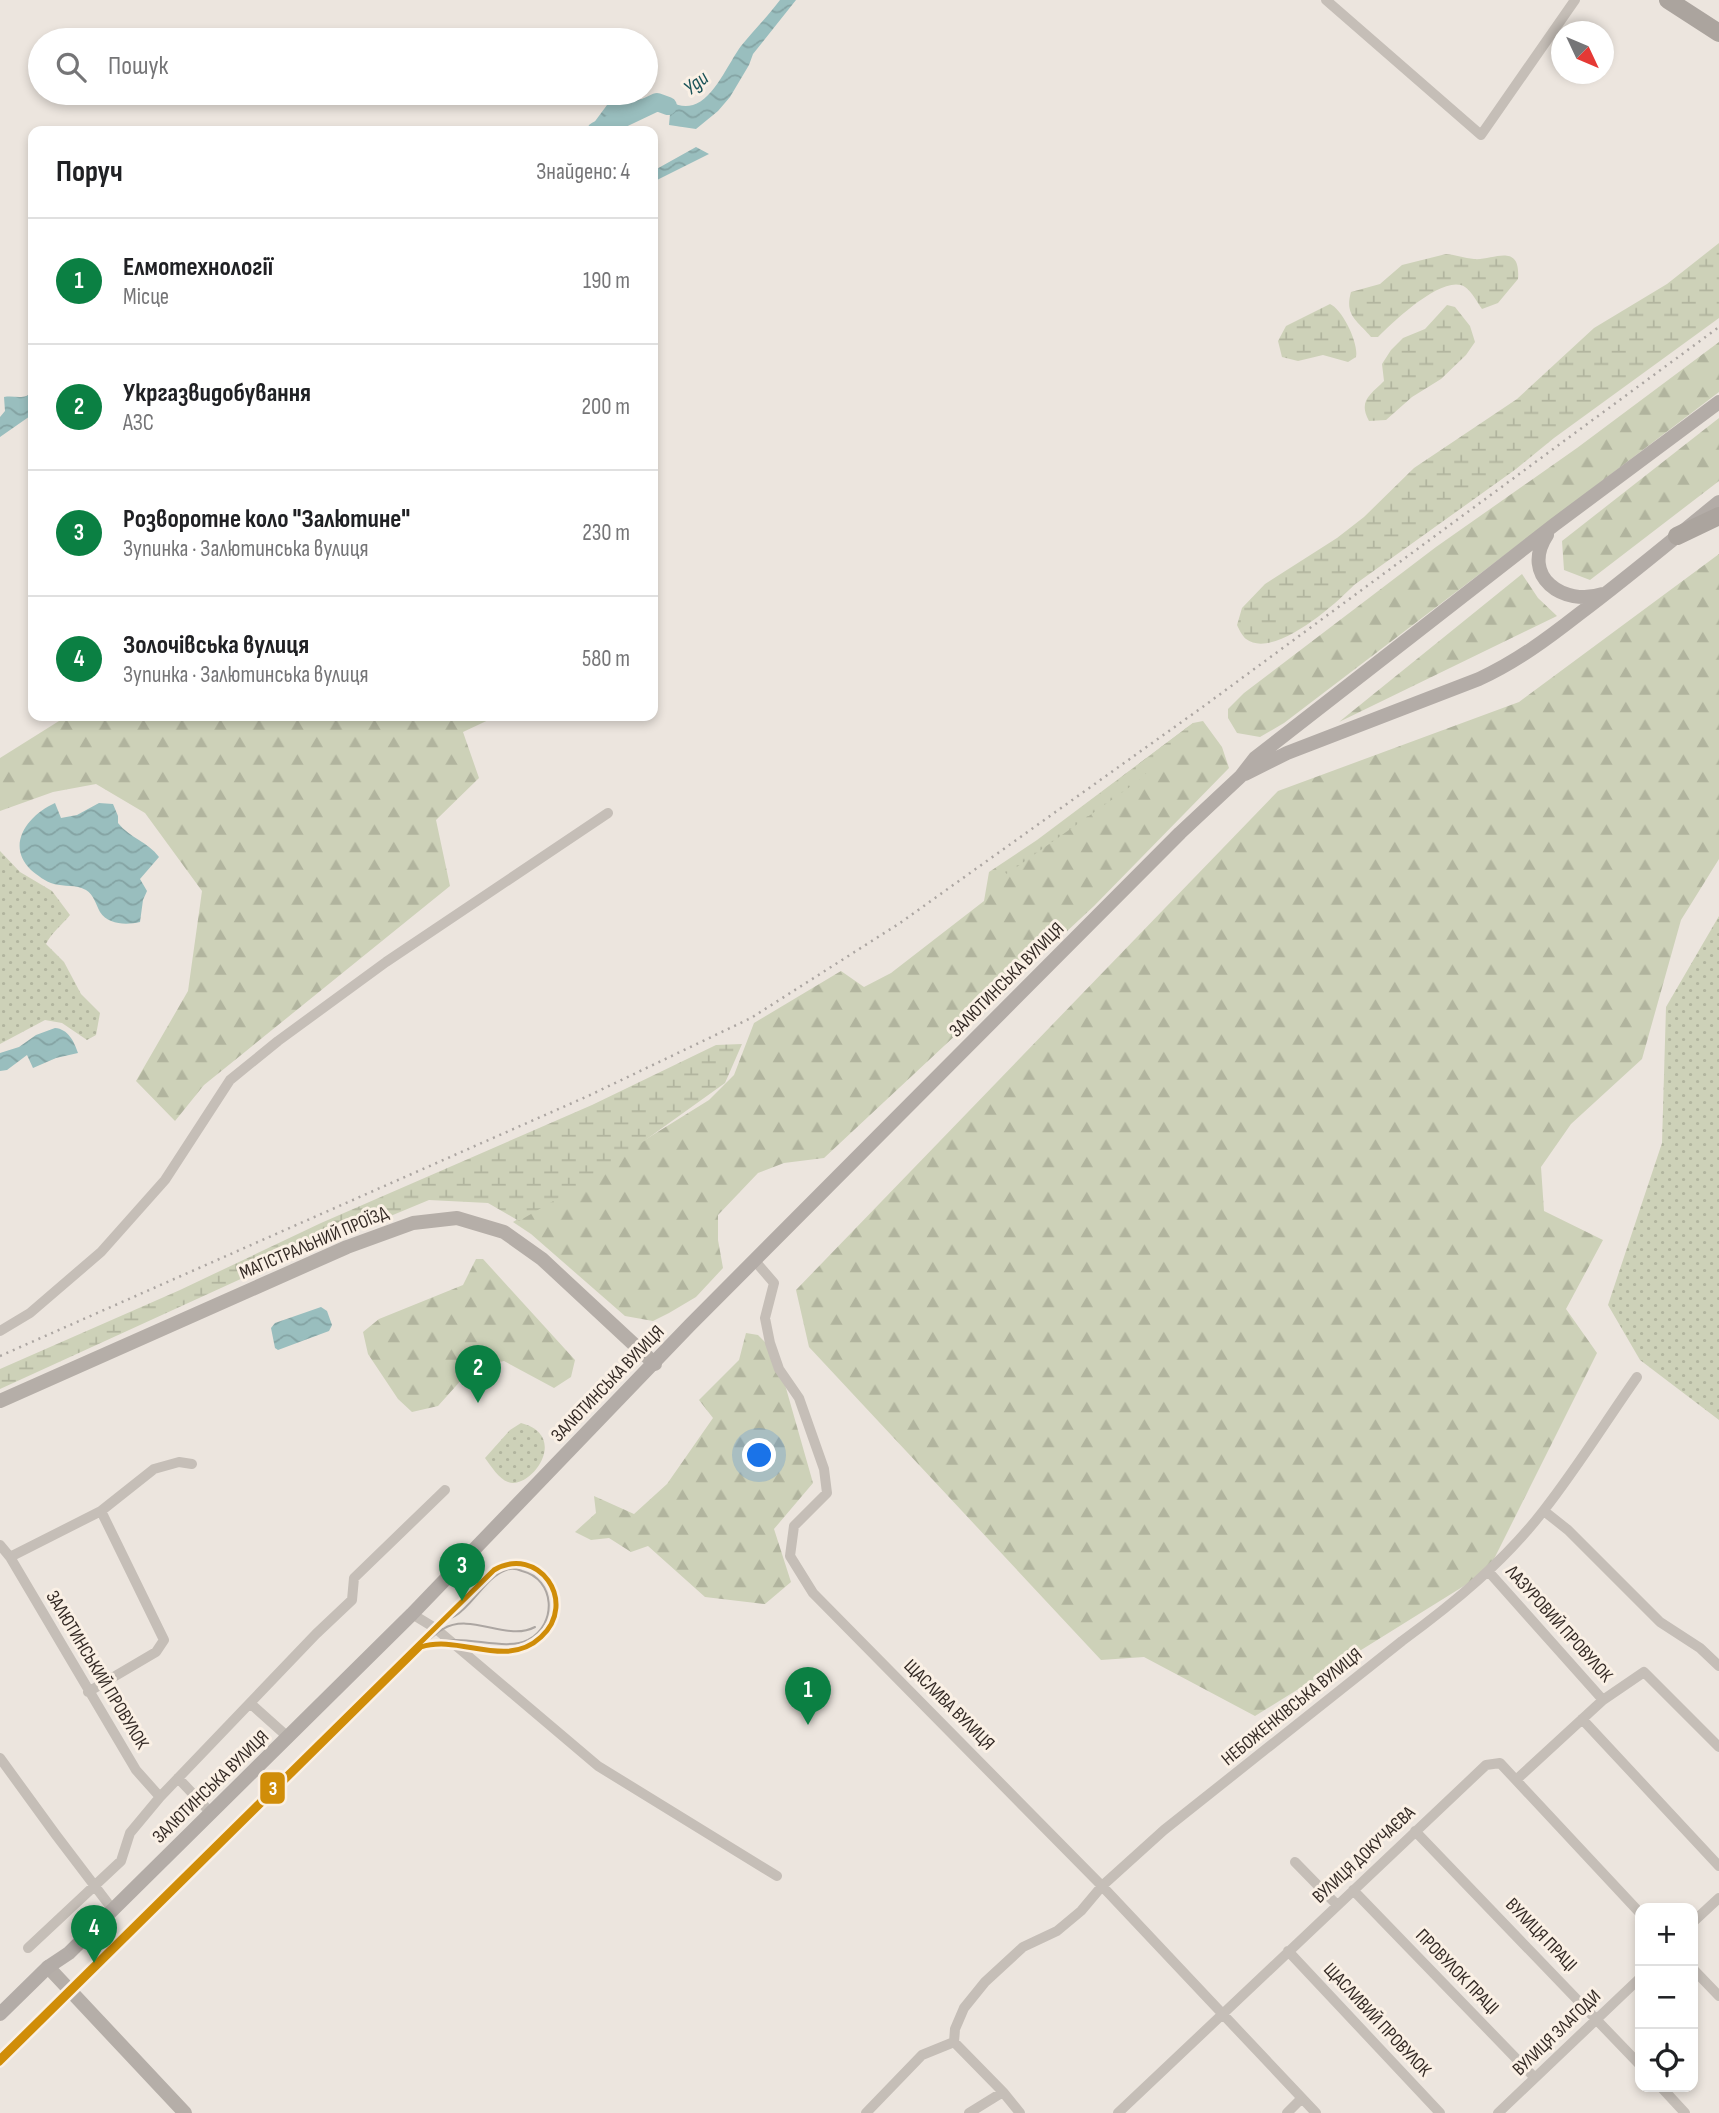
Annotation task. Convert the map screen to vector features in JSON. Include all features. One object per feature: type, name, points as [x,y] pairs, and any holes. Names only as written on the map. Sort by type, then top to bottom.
[{"type":"highway","points":[[1668,0],[1719,33]]},
{"type":"highway","points":[[1676,536],[1719,516]]},
{"type":"main road","points":[[1241,776],[1255,758],[1719,402]]},
{"type":"main road","points":[[1241,776],[1287,753],[1494,672],[1533,649],[1610,591],[1719,502]]},
{"type":"main road","points":[[1554,526],[1540,548],[1538,563],[1546,581],[1572,597],[1587,598],[1610,591]]},
{"type":"main road","name":"ЗАЛЮТИНСЬКА ВУЛИЦЯ","points":[[0,2014],[48,1967],[69,1953],[289,1738],[755,1261],[1180,833],[1241,776]]},
{"type":"main road","name":"МАГІСТРАЛЬНИЙ ПРОЇЗД","points":[[0,1401],[347,1247],[413,1223],[457,1218],[504,1232],[542,1259],[655,1364]]},
{"type":"main road","points":[[48,1967],[185,2113]]},
{"type":"street","points":[[1326,0],[1481,135],[1574,0]]},
{"type":"street","points":[[0,1331],[30,1313],[101,1252],[165,1180],[230,1080],[278,1041],[386,962],[608,813]]},
{"type":"street","name":"ЩАСЛИВА ВУЛИЦЯ","points":[[755,1261],[775,1283],[765,1318],[770,1343],[779,1369],[799,1398],[825,1475],[827,1493],[794,1526],[790,1556],[813,1593],[1102,1886],[1316,2113]]},
{"type":"street","name":"НЕБОЖЕНКІВСЬКА ВУЛИЦЯ","points":[[954,2042],[955,2029],[964,2008],[985,1982],[1023,1947],[1057,1931],[1164,1830],[1440,1613],[1488,1571],[1544,1511],[1637,1377]]},
{"type":"street","points":[[9,1557],[101,1511],[154,1469],[179,1462],[192,1464]]},
{"type":"street","points":[[28,1948],[121,1861],[130,1833],[160,1797],[352,1600],[354,1578],[445,1490]]},
{"type":"street","points":[[88,1692],[156,1652],[164,1640],[101,1511]]},
{"type":"street","points":[[1544,1511],[1568,1530],[1660,1622],[1700,1648],[1719,1666]]},
{"type":"street","name":"ЗАЛЮТИНСЬКИЙ ПРОВУЛОК","points":[[0,1545],[136,1770],[160,1797]]},
{"type":"street","name":"ЛАЗУРОВИЙ ПРОВУЛОК","points":[[1488,1571],[1603,1700]]},
{"type":"street","points":[[412,1614],[435,1628],[598,1766],[777,1875]]},
{"type":"street","points":[[1635,1908],[1516,1780],[1603,1700],[1644,1672],[1719,1747]]},
{"type":"street","points":[[251,1704],[289,1738]]},
{"type":"street","points":[[1583,1719],[1719,1866]]},
{"type":"street","points":[[0,1758],[113,1910]]},
{"type":"street","name":"ВУЛИЦЯ ДОКУЧАЄВА","points":[[1118,2113],[1486,1765],[1500,1763],[1516,1780]]},
{"type":"street","points":[[178,1778],[211,1813]]},
{"type":"street","name":"ВУЛИЦЯ ПРАЦІ","points":[[1415,1831],[1635,2060]]},
{"type":"street","points":[[1295,1862],[1337,1905]]},
{"type":"street","name":"ПРОВУЛОК ПРАЦІ","points":[[1353,1890],[1535,2078]]},
{"type":"street","points":[[1698,1918],[1719,1898]]},
{"type":"street","name":"ЩАСЛИВИЙ ПРОВУЛОК","points":[[1288,1951],[1440,2113]]},
{"type":"street","points":[[1698,1974],[1719,1996]]},
{"type":"street","name":"ВУЛИЦЯ ЗЛАГОДИ","points":[[1498,2113],[1635,1983]]},
{"type":"street","points":[[866,2113],[922,2055],[954,2042],[1020,2113]]},
{"type":"street","points":[[969,2113],[1003,2092]]},
{"type":"street","points":[[1666,2092],[1685,2113]]},
{"type":"street","points":[[1287,2113],[1302,2098]]},
{"type":"green space","points":[[1719,243],[1719,318],[1354,585],[1303,627],[1272,642],[1258,643],[1243,636],[1237,625],[1242,608],[1265,584],[1337,538],[1364,517],[1414,468],[1517,399],[1594,328],[1667,284]]},
{"type":"green space","points":[[1446,254],[1474,259],[1510,256],[1518,267],[1518,279],[1498,303],[1482,309],[1465,287],[1445,287],[1419,301],[1378,337],[1371,337],[1354,318],[1349,307],[1351,292],[1380,284],[1402,265]]},
{"type":"green space","points":[[1330,304],[1340,312],[1349,327],[1356,357],[1348,362],[1323,355],[1298,361],[1282,357],[1278,341],[1286,326]]},
{"type":"green space","points":[[1447,305],[1455,307],[1470,326],[1475,342],[1466,355],[1441,379],[1412,397],[1386,420],[1369,421],[1365,403],[1384,381],[1382,364],[1391,350],[1403,338],[1425,329]]},
{"type":"green space","points":[[1719,342],[1719,392],[1284,723],[1260,737],[1237,733],[1228,718],[1228,709],[1244,693],[1436,547],[1577,448]]},
{"type":"green space","points":[[1719,418],[1719,481],[1590,580],[1564,570],[1562,541]]},
{"type":"green space","points":[[1719,554],[1719,859],[1681,920],[1642,1059],[1571,1124],[1541,1167],[1544,1211],[1603,1240],[1566,1309],[1597,1353],[1488,1571],[1255,1716],[1144,1657],[1101,1660],[809,1347],[796,1290],[1278,791],[1519,702]]},
{"type":"green space","points":[[1522,574],[1538,598],[1557,616],[1339,722]]},
{"type":"green space","points":[[59,721],[486,721],[463,732],[479,778],[436,820],[450,886],[204,1085],[175,1121],[136,1081],[188,991],[202,891],[145,813],[96,784],[53,792],[0,811],[0,758]]},
{"type":"green space","points":[[1203,721],[1222,747],[1229,768],[1094,906],[824,1158],[784,1163],[758,1173],[718,1215],[718,1240],[723,1268],[696,1297],[653,1321],[625,1316],[531,1234],[513,1222],[709,1100],[734,1075],[754,1023],[841,971],[864,987],[891,973],[984,901],[989,872],[1037,840],[1193,723]]},
{"type":"green space","points":[[1193,723],[1195,730],[1134,784],[1007,874],[1003,871],[1004,866]]},
{"type":"green space","points":[[0,851],[20,872],[52,891],[70,915],[46,944],[64,962],[81,994],[100,1013],[96,1035],[87,1040],[62,1023],[45,1020],[0,1044]]},
{"type":"green space","points":[[1719,916],[1719,1420],[1640,1360],[1608,1305],[1662,1143],[1666,1007]]},
{"type":"green space","points":[[742,1044],[725,1083],[591,1179],[519,1221],[488,1203],[429,1200],[258,1271],[0,1389],[0,1369],[180,1290],[321,1223],[592,1105],[716,1045]]},
{"type":"green space","points":[[476,1259],[483,1259],[575,1360],[571,1377],[554,1388],[504,1361],[472,1368],[438,1406],[412,1412],[398,1399],[368,1354],[363,1332],[379,1319],[463,1285]]},
{"type":"green space","points":[[746,1333],[758,1335],[776,1353],[813,1483],[774,1529],[791,1582],[765,1604],[705,1597],[648,1546],[631,1552],[609,1538],[591,1540],[575,1532],[596,1513],[594,1496],[634,1514],[667,1484],[713,1418],[699,1400],[739,1360]]},
{"type":"green space","points":[[521,1423],[536,1430],[543,1439],[545,1450],[535,1471],[517,1483],[508,1482],[498,1475],[485,1458],[510,1430]]},
{"type":"water","points":[[780,0],[796,0],[753,54],[730,97],[696,129],[669,125],[670,114],[656,106],[647,105],[658,105],[658,95],[683,106],[701,101],[714,88],[741,46]]},
{"type":"water","points":[[607,105],[647,105],[604,120],[601,126],[590,126]]},
{"type":"water","points":[[696,147],[709,154],[658,180],[658,168]]},
{"type":"water","points":[[28,395],[28,417],[0,437],[0,417],[5,411],[4,397]]},
{"type":"water","points":[[55,803],[61,818],[77,815],[99,803],[113,804],[118,823],[159,857],[140,879],[147,891],[140,922],[113,922],[103,916],[89,892],[78,887],[48,882],[31,870],[23,860],[20,841],[23,832],[36,815]]},
{"type":"water","points":[[55,1028],[70,1036],[78,1053],[56,1058],[33,1068],[27,1055],[7,1070],[0,1071],[0,1053],[19,1047],[36,1035]]},
{"type":"water","points":[[321,1307],[327,1311],[332,1325],[329,1331],[278,1350],[275,1348],[271,1328],[275,1323]]},
{"type":"waterway","name":"Уди","points":[[658,102],[668,106]]},
{"type":"waterway","name":"Уди","points":[[607,126],[651,105]]},
{"type":"tram line","points":[[433,1643],[457,1640],[507,1644],[528,1640],[538,1633],[544,1624],[549,1602],[541,1583],[533,1576],[508,1569],[492,1578],[461,1611],[440,1622]]},
{"type":"tram line","points":[[421,1647],[440,1631],[454,1625],[477,1625],[513,1631],[535,1627]]},
{"type":"railway","points":[[0,1356],[588,1096],[751,1018],[900,923],[1204,706],[1719,327]]},
{"type":"transit line","name":"3","points":[[0,2057],[494,1570],[510,1564],[525,1565],[538,1571],[548,1581],[556,1608],[552,1623],[541,1637],[513,1651],[436,1644],[421,1647],[0,2063]]},
{"type":"place","name":"Укргазвидобування","points":[[478,1403]]},
{"type":"place","name":"Розворотне коло \"Залютине\"","points":[[462,1601]]},
{"type":"place","name":"Елмотехнології","points":[[808,1725]]},
{"type":"place","name":"Золочівська вулиця","points":[[94,1963]]}]
